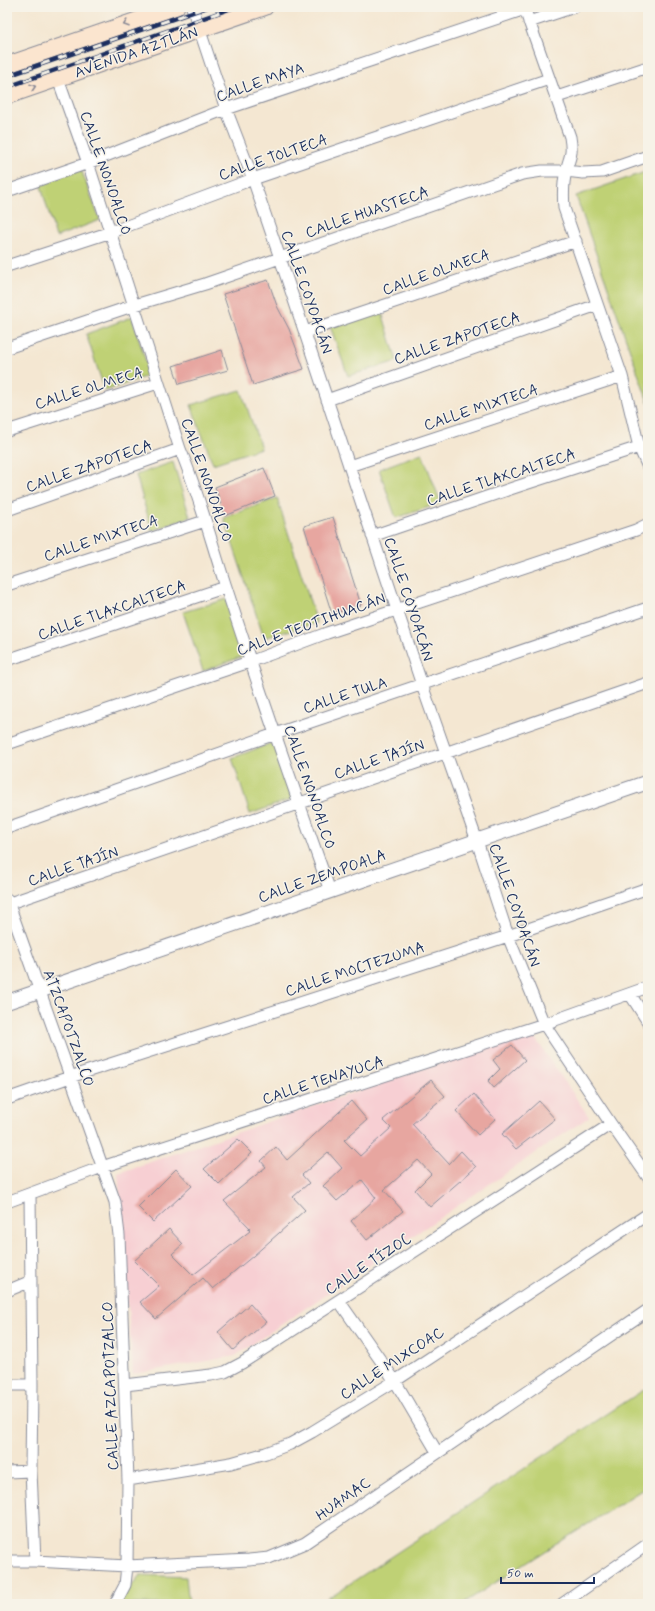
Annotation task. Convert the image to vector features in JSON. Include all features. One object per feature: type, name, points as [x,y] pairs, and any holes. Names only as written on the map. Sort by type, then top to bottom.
[{"type":"main road","name":"AVENIDA AZTLÁN","points":[[7,65],[176,7]]},
{"type":"main road","name":"AVENIDA AZTLÁN","points":[[7,96],[265,7]]},
{"type":"street","name":"CALLE COYOACÁN","points":[[192,7],[226,109],[280,258],[422,686],[477,841],[508,936],[544,1024],[648,1177]]},
{"type":"street","points":[[529,22],[574,7]]},
{"type":"street","points":[[525,8],[570,137],[572,148],[571,158],[566,171],[563,194],[564,208],[622,376],[640,447],[648,467]]},
{"type":"street","name":"CALLE MAYA","points":[[7,191],[88,163],[226,109],[525,8]]},
{"type":"street","points":[[557,97],[648,67]]},
{"type":"street","name":"CALLE NONOALCO","points":[[58,79],[111,232],[135,305],[158,383],[180,449],[194,483],[226,587],[252,661],[298,803],[330,891]]},
{"type":"street","name":"CALLE TOLTECA","points":[[7,266],[111,232],[253,180],[549,79]]},
{"type":"street","name":"CALLE HUASTECA","points":[[7,348],[135,305],[205,284],[522,174],[542,171],[566,171],[582,174],[602,172],[648,156]]},
{"type":"street","name":"CALLE OLMECA","points":[[305,332],[576,241]]},
{"type":"street","name":"CALLE ZAPOTECA","points":[[327,400],[597,305]]},
{"type":"street","name":"CALLE MIXTECA","points":[[349,466],[622,376]]},
{"type":"street","name":"CALLE OLMECA","points":[[7,431],[158,383]]},
{"type":"street","name":"CALLE TLAXCALTECA","points":[[372,536],[640,447]]},
{"type":"street","name":"CALLE ZAPOTECA","points":[[7,510],[180,449]]},
{"type":"street","name":"CALLE MIXTECA","points":[[7,585],[205,521]]},
{"type":"street","name":"CALLE TEOTIHUACÁN","points":[[7,744],[252,661],[397,609],[636,530],[648,524]]},
{"type":"street","name":"CALLE TLAXCALTECA","points":[[7,660],[226,587]]},
{"type":"street","name":"CALLE TULA","points":[[7,828],[275,734],[422,686],[648,608]]},
{"type":"street","name":"CALLE TAJÍN","points":[[8,902],[154,854],[648,683]]},
{"type":"street","name":"CALLE ZEMPOALA","points":[[7,1002],[648,782]]},
{"type":"street","name":"CALLE MOCTEZUMA","points":[[7,1099],[70,1077],[508,936],[648,888]]},
{"type":"street","name":"ATZCAPOTZALCO","points":[[8,902],[102,1167]]},
{"type":"street","name":"CALLE TENAYUCA","points":[[7,1202],[102,1167],[544,1024],[648,987]]},
{"type":"street","points":[[630,994],[648,1022]]},
{"type":"street","name":"CALLE TÍZOC","points":[[125,1385],[211,1375],[225,1372],[242,1363],[611,1124]]},
{"type":"street","name":"CALLE AZCAPOTZALCO","points":[[102,1167],[115,1202],[119,1234],[128,1480],[127,1566],[125,1585],[115,1604]]},
{"type":"street","points":[[30,1194],[32,1385],[31,1471],[34,1561]]},
{"type":"street","name":"CALLE MIXCOAC","points":[[128,1480],[232,1463],[266,1454],[290,1444],[395,1381],[648,1214]]},
{"type":"street","points":[[7,1291],[31,1281]]},
{"type":"street","points":[[339,1301],[395,1381],[437,1452]]},
{"type":"street","name":"HUAMAC","points":[[7,1561],[127,1566],[269,1558],[305,1543],[648,1310]]},
{"type":"street","points":[[7,1385],[32,1385]]},
{"type":"street","points":[[7,1472],[31,1471]]},
{"type":"street","points":[[562,1604],[648,1544]]},
{"type":"shaded area","points":[[531,1032],[589,1117],[235,1356],[133,1374],[118,1173]]},
{"type":"green space","points":[[81,169],[100,220],[56,237],[40,183]]},
{"type":"green space","points":[[648,171],[648,402],[576,196]]},
{"type":"green space","points":[[381,309],[397,361],[348,376],[330,326]]},
{"type":"green space","points":[[132,317],[150,375],[105,391],[86,334]]},
{"type":"green space","points":[[241,390],[261,448],[213,464],[191,405]]},
{"type":"green space","points":[[422,453],[441,503],[396,518],[379,469]]},
{"type":"green space","points":[[173,462],[190,517],[152,531],[136,475]]},
{"type":"green space","points":[[277,498],[317,623],[264,638],[224,518]]},
{"type":"green space","points":[[227,599],[246,655],[203,671],[183,612]]},
{"type":"green space","points":[[277,741],[295,798],[250,814],[232,758]]},
{"type":"green space","points":[[648,1387],[648,1486],[462,1604],[319,1604]]},
{"type":"green space","points":[[140,1575],[186,1577],[189,1604],[118,1604]]},
{"type":"building","points":[[268,280],[277,306],[289,329],[304,369],[253,385],[223,294]]},
{"type":"building","points":[[222,350],[228,370],[179,384],[173,366]]},
{"type":"building","points":[[264,468],[275,496],[225,516],[215,487]]},
{"type":"building","points":[[333,517],[361,605],[332,614],[304,526]]},
{"type":"building","points":[[512,1045],[525,1060],[494,1088],[488,1081],[500,1069],[493,1060]]},
{"type":"building","points":[[431,1080],[445,1096],[412,1124],[449,1164],[461,1151],[476,1167],[430,1207],[415,1190],[431,1174],[418,1160],[384,1190],[403,1211],[367,1240],[351,1221],[376,1198],[362,1180],[337,1201],[323,1186],[342,1168],[328,1152],[302,1175],[309,1183],[293,1197],[305,1210],[213,1289],[203,1278],[156,1319],[140,1302],[159,1286],[134,1261],[169,1229],[183,1244],[172,1254],[193,1275],[250,1231],[248,1229],[250,1228],[224,1201],[266,1167],[261,1161],[276,1147],[287,1160],[351,1101],[367,1120],[344,1140],[360,1156],[391,1128],[383,1120]]},
{"type":"building","points":[[474,1094],[495,1119],[478,1135],[456,1111]]},
{"type":"building","points":[[539,1101],[555,1119],[516,1149],[502,1134]]},
{"type":"building","points":[[238,1139],[252,1153],[219,1184],[204,1169]]},
{"type":"building","points":[[176,1169],[192,1186],[153,1222],[138,1207]]},
{"type":"building","points":[[250,1304],[266,1322],[233,1350],[218,1332]]},
{"type":"railway","points":[[7,76],[207,7]]},
{"type":"railway","points":[[7,87],[235,7]]}]
